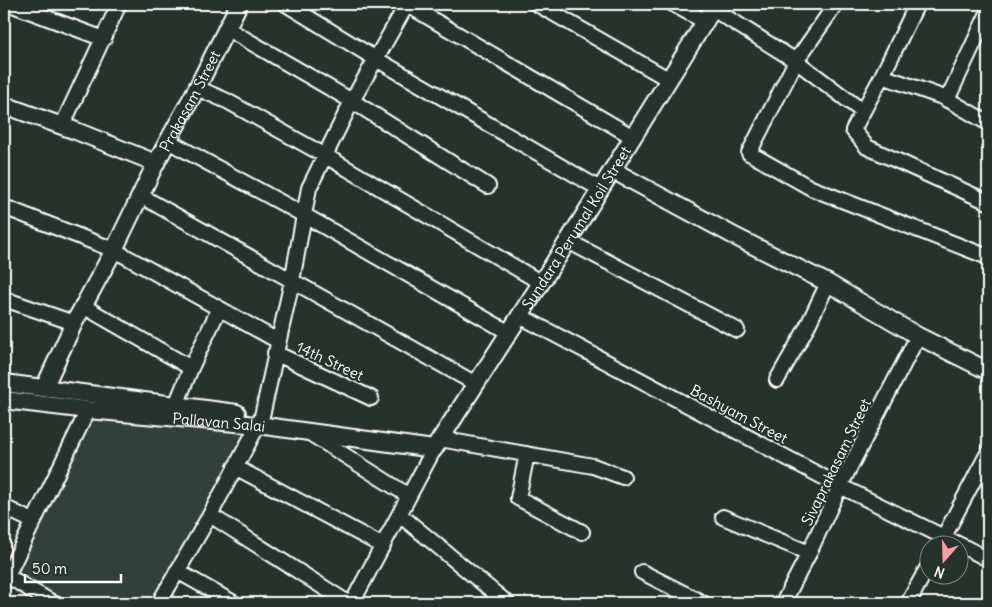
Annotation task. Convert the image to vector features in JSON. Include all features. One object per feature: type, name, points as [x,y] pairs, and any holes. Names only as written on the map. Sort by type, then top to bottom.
[{"type":"street","points":[[10,4],[104,39]]},
{"type":"street","points":[[62,126],[119,4]]},
{"type":"street","name":"Prakasam Street","points":[[44,388],[74,323],[114,250],[156,163],[197,88],[239,4]]},
{"type":"street","points":[[286,4],[376,59],[600,189]]},
{"type":"street","points":[[159,603],[210,515],[260,421],[292,281],[309,188],[352,101],[407,4],[634,136]]},
{"type":"street","points":[[537,4],[668,79]]},
{"type":"street","points":[[673,4],[712,12],[796,61],[862,111]]},
{"type":"street","points":[[836,4],[796,61],[749,153],[811,188],[988,257]]},
{"type":"street","points":[[917,4],[853,130],[867,147],[988,202]]},
{"type":"street","name":"Sundara Perumal Koil Street","points":[[437,444],[712,12]]},
{"type":"street","points":[[947,100],[988,13]]},
{"type":"street","points":[[226,28],[352,101],[488,186]]},
{"type":"street","points":[[882,76],[947,100],[988,123]]},
{"type":"street","points":[[197,88],[227,101],[540,282]]},
{"type":"street","points":[[4,105],[156,163]]},
{"type":"street","points":[[168,141],[304,215],[508,332]]},
{"type":"street","points":[[612,170],[738,238],[828,283],[918,336],[988,371]]},
{"type":"street","points":[[140,196],[476,384]]},
{"type":"street","name":"14th Street","points":[[4,207],[114,250],[219,309],[276,347],[371,398]]},
{"type":"street","points":[[568,241],[737,330]]},
{"type":"street","points":[[777,380],[806,329],[828,283]]},
{"type":"street","points":[[4,299],[74,323]]},
{"type":"street","points":[[83,306],[191,368]]},
{"type":"street","points":[[176,405],[219,309]]},
{"type":"street","name":"Bashyam Street","points":[[520,316],[928,534]]},
{"type":"street","name":"Sivaprakasam Street","points":[[783,603],[840,486],[918,336]]},
{"type":"street","points":[[4,383],[176,405],[260,421],[527,454],[592,466],[623,477]]},
{"type":"street","name":"Pallavan Salai","points":[[4,400],[88,410],[260,421],[307,432],[437,444]]},
{"type":"street","points":[[53,603],[6,575],[88,410]]},
{"type":"street","points":[[307,432],[409,496]]},
{"type":"street","points":[[210,515],[350,603],[400,516],[437,444]]},
{"type":"street","points":[[945,534],[988,453]]},
{"type":"street","points":[[527,454],[518,498],[582,532]]},
{"type":"street","points":[[235,467],[383,546]]},
{"type":"street","points":[[4,507],[34,522]]},
{"type":"street","points":[[400,516],[507,603]]},
{"type":"street","points":[[723,516],[809,553]]},
{"type":"street","name":"Bashyam Street","points":[[970,550],[988,559]]},
{"type":"street","points":[[177,571],[234,603]]},
{"type":"street","points":[[642,572],[702,603]]},
{"type":"street","points":[[908,603],[920,581]]},
{"type":"shaded area","points":[[90,414],[251,428],[154,603],[53,603],[7,577]]}]
